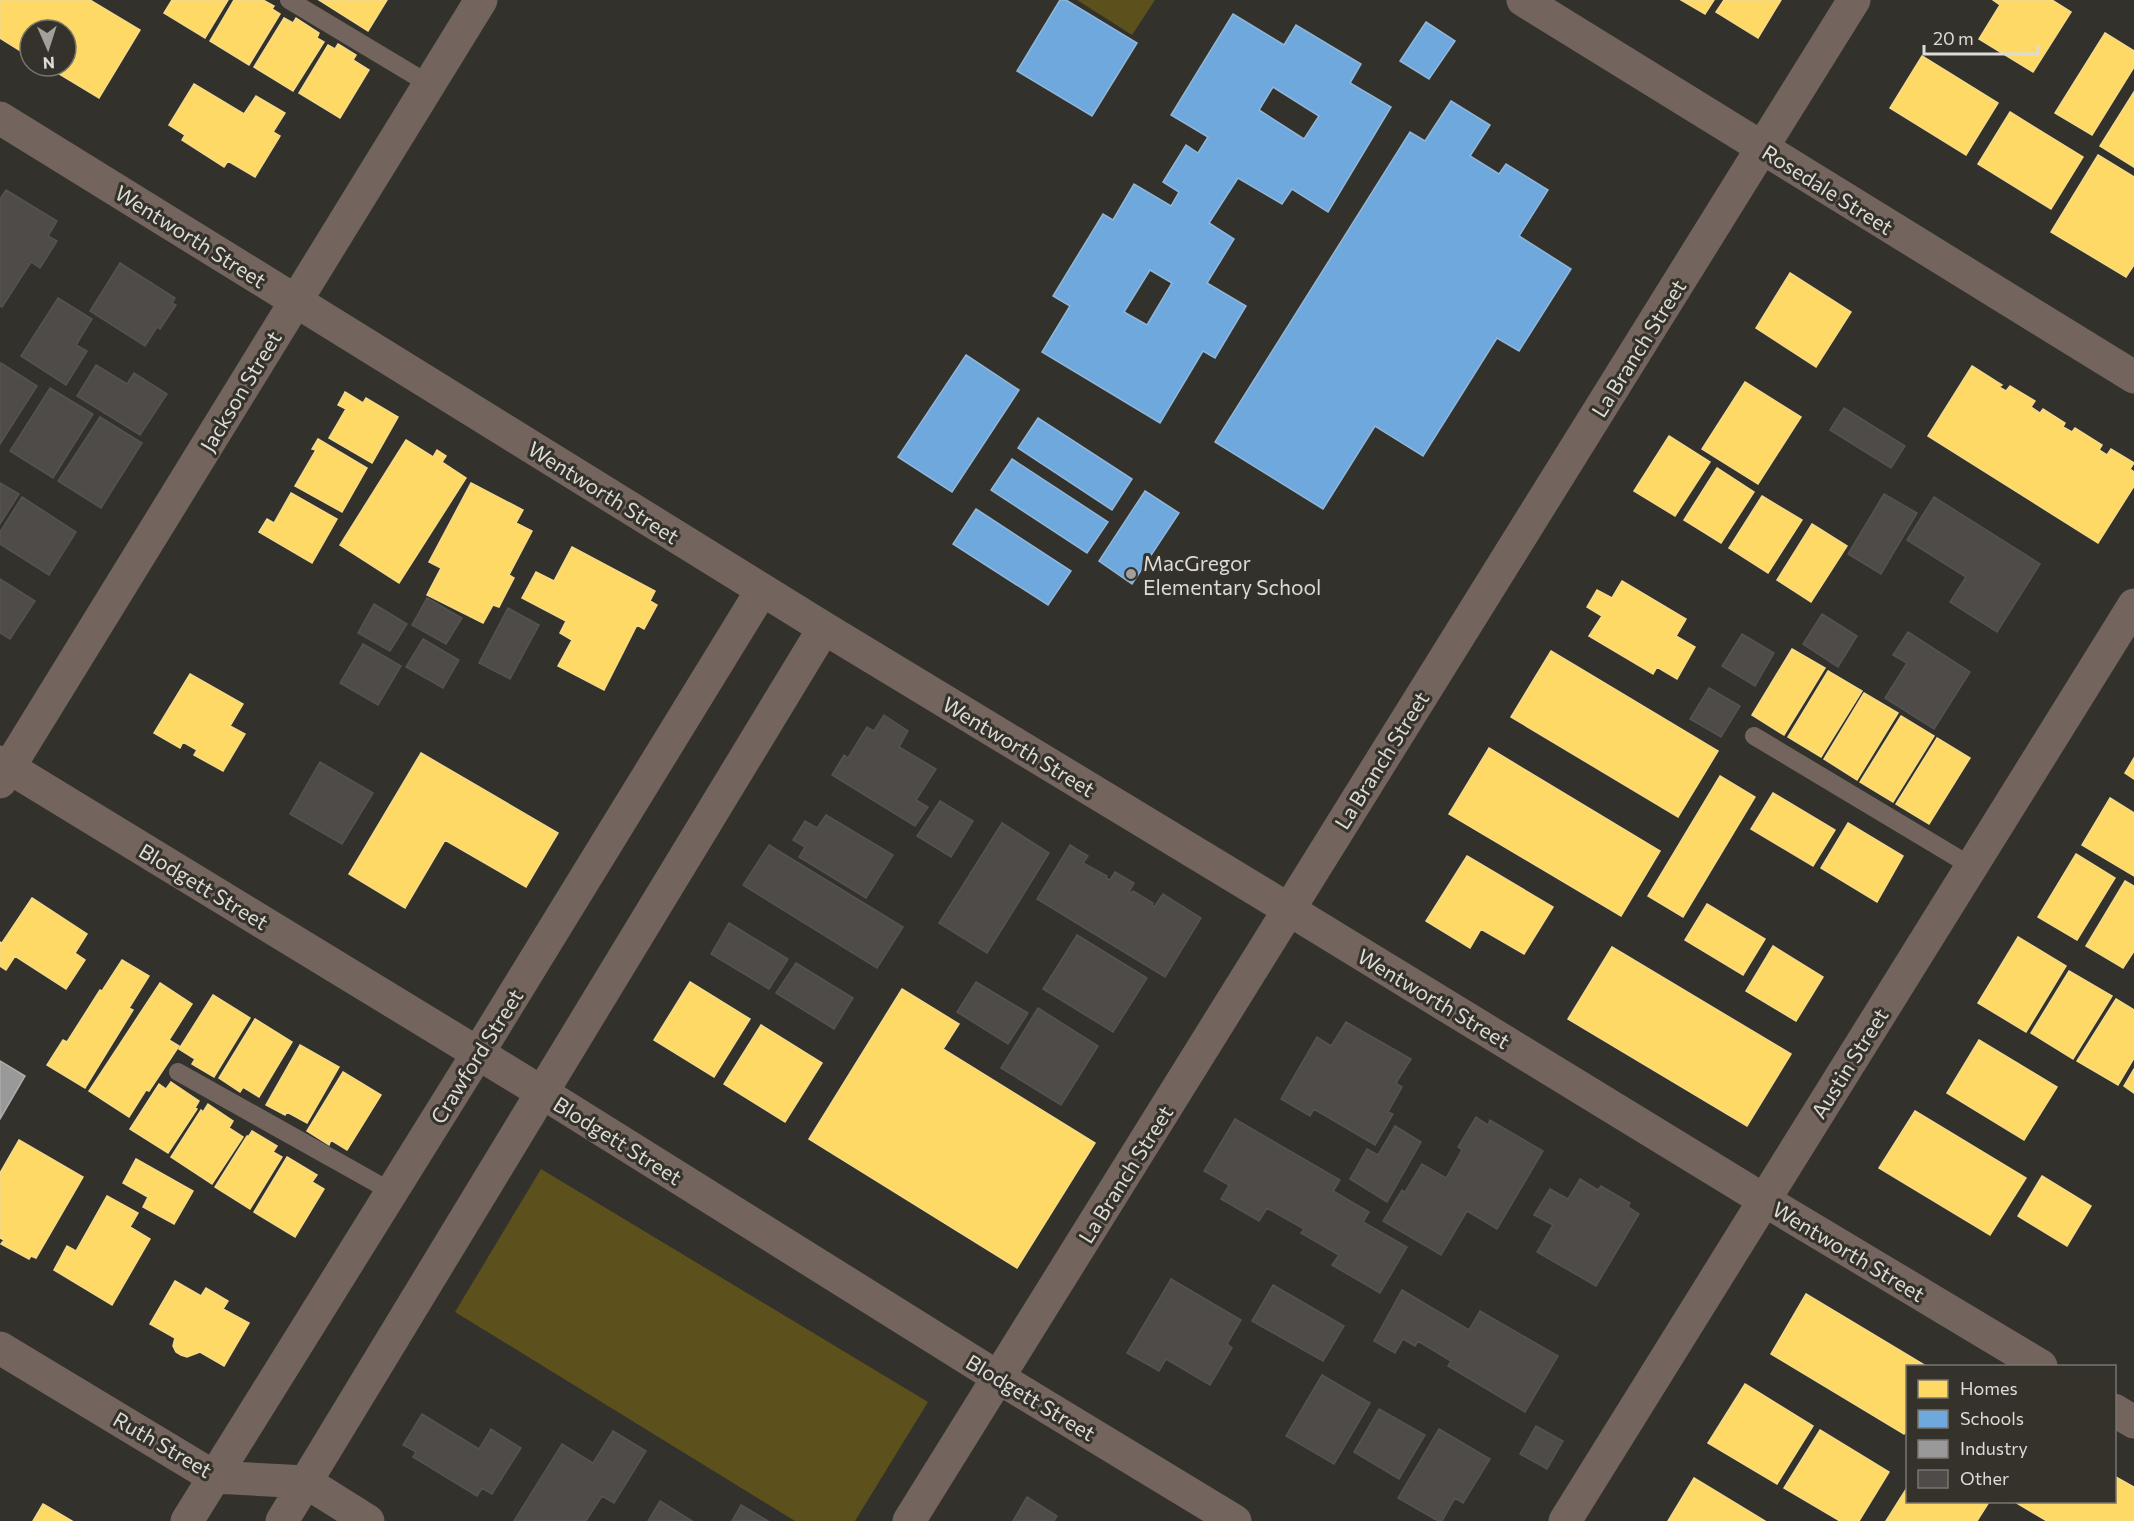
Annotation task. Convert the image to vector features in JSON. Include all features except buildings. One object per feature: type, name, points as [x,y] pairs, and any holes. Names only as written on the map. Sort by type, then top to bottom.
[{"type":"street","name":"Jackson Street","points":[[3,771],[482,0]]},
{"type":"street","name":"Rosedale Street","points":[[1523,0],[2134,377]]},
{"type":"street","name":"La Branch Street","points":[[909,1521],[1854,0]]},
{"type":"street","name":"Wentworth Street","points":[[0,118],[824,628],[2039,1365]]},
{"type":"street","name":"Crawford Street","points":[[187,1521],[762,590]]},
{"type":"street","name":"Austin Street","points":[[1565,1521],[2134,605]]},
{"type":"street","points":[[282,1521],[824,628]]},
{"type":"street","name":"Blodgett Street","points":[[3,771],[478,1053],[999,1378],[1235,1521]]},
{"type":"street","name":"Ruth Street","points":[[0,1348],[214,1477],[306,1482],[368,1521]]},
{"type":"street","points":[[2116,1411],[2134,1422]]},
{"type":"lane","points":[[289,0],[429,84]]},
{"type":"lane","points":[[1754,736],[1971,866]]},
{"type":"lane","points":[[178,1072],[392,1192]]},
{"type":"shaded area","points":[[1077,0],[1155,0],[1132,35]]},
{"type":"shaded area","points":[[541,1169],[928,1402],[855,1521],[795,1521],[455,1312]]},
{"type":"place","name":"MacGregor Elementary School","points":[[1131,574]]}]
